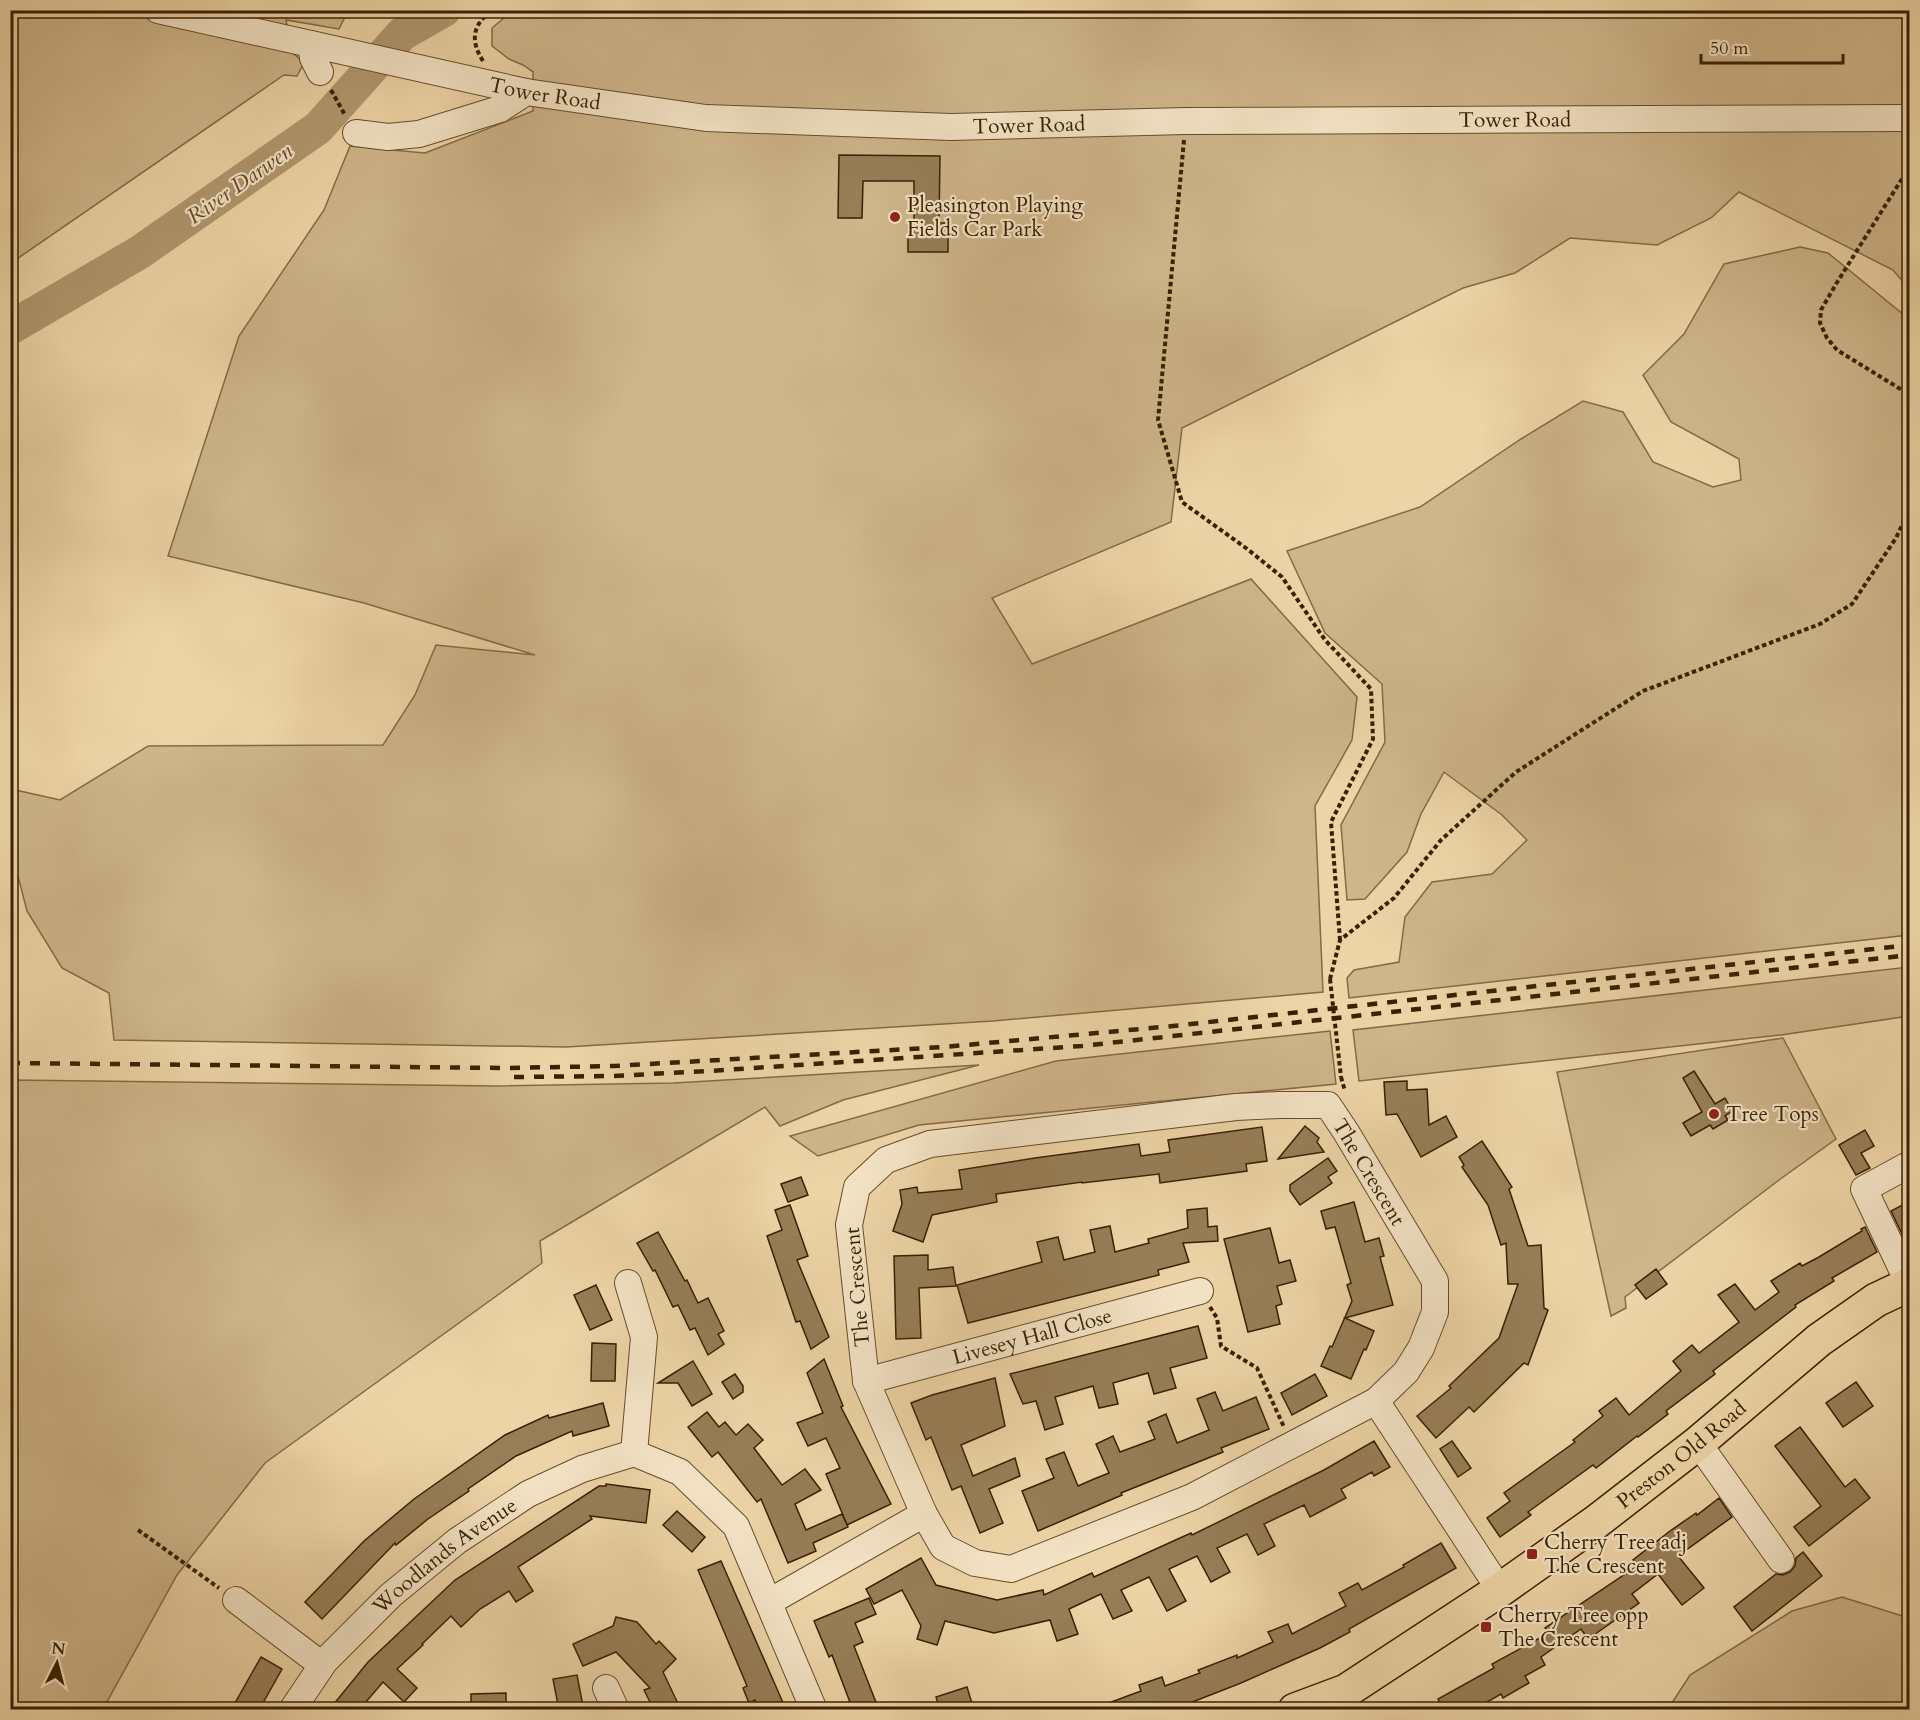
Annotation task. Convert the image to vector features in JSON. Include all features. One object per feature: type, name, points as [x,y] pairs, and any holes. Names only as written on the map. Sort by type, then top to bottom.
[{"type":"main road","name":"Preston Old Road","points":[[1295,1710],[1346,1691],[1500,1590],[1596,1522],[1698,1443],[1819,1340],[1876,1300],[1909,1284]]},
{"type":"street","name":"Tower Road","points":[[158,10],[526,92],[706,118],[951,127],[1186,121],[1910,118]]},
{"type":"street","points":[[311,44],[313,58],[320,72]]},
{"type":"street","points":[[356,134],[388,137],[419,134],[500,109],[526,92]]},
{"type":"street","name":"The Crescent","points":[[1328,1105],[1435,1281],[1434,1312],[1420,1348],[1406,1372],[1376,1401],[1192,1497],[1011,1569],[975,1563],[943,1546],[924,1514],[866,1381],[849,1225],[857,1187],[886,1160],[930,1144],[1236,1107],[1328,1105]]},
{"type":"street","points":[[1909,1284],[1864,1189],[1910,1164]]},
{"type":"street","points":[[628,1283],[644,1338],[634,1453],[680,1472],[736,1526],[814,1710]]},
{"type":"street","name":"Livesey Hall Close","points":[[866,1381],[1200,1291]]},
{"type":"street","points":[[1376,1401],[1500,1590]]},
{"type":"street","points":[[1698,1443],[1781,1560]]},
{"type":"street","name":"Woodlands Avenue","points":[[292,1710],[322,1665],[391,1595],[457,1541],[528,1494],[582,1469],[634,1453]]},
{"type":"street","points":[[769,1602],[924,1514]]},
{"type":"street","points":[[236,1600],[322,1665]]},
{"type":"path","points":[[493,10],[483,17],[474,34],[475,48],[483,61],[493,64]]},
{"type":"path","points":[[320,72],[356,134]]},
{"type":"path","points":[[1186,121],[1158,420],[1182,502],[1282,577],[1325,640],[1371,689],[1373,739],[1331,822],[1340,940],[1330,979],[1341,1077]]},
{"type":"path","points":[[1910,165],[1821,310],[1820,323],[1827,338],[1837,350],[1910,395]]},
{"type":"path","points":[[1340,940],[1394,898],[1441,840],[1516,772],[1643,691],[1820,624],[1852,604],[1896,538],[1910,508]]},
{"type":"path","points":[[1200,1291],[1217,1318],[1221,1346],[1257,1368],[1292,1444]]},
{"type":"path","points":[[138,1530],[236,1600]]},
{"type":"shaded area","points":[[11,11],[348,11],[339,29],[286,20],[292,52],[304,63],[297,76],[284,75],[11,263]]},
{"type":"shaded area","points":[[512,11],[1909,11],[1909,59],[1903,128],[1910,129],[1909,289],[1893,270],[1739,192],[1711,218],[1657,245],[1570,238],[1515,273],[1463,288],[1182,428],[1171,522],[992,598],[1032,664],[1251,579],[1357,697],[1352,740],[1315,806],[1323,992],[993,1021],[566,1047],[114,1040],[109,993],[62,968],[27,911],[11,855],[11,789],[60,800],[148,746],[383,745],[415,695],[436,645],[535,655],[364,603],[168,556],[239,336],[324,210],[350,146],[425,153],[533,111],[533,72],[509,59],[492,46],[492,28]]},
{"type":"shaded area","points":[[1800,247],[1828,253],[1909,319],[1909,935],[1349,998],[1347,978],[1354,970],[1399,962],[1405,917],[1432,882],[1492,874],[1527,840],[1502,815],[1444,772],[1421,814],[1407,852],[1365,899],[1347,900],[1341,825],[1385,742],[1382,684],[1325,633],[1287,551],[1420,507],[1521,439],[1583,401],[1623,412],[1653,462],[1713,487],[1741,480],[1739,459],[1671,422],[1643,375],[1684,334],[1724,264]]},
{"type":"shaded area","points":[[1909,967],[1909,1016],[1781,1035],[1359,1081],[1353,1030]]},
{"type":"shaded area","points":[[1330,1031],[1336,1084],[919,1125],[818,1156],[790,1136],[1056,1061]]},
{"type":"shaded area","points":[[1783,1038],[1836,1139],[1625,1297],[1626,1308],[1611,1316],[1557,1072]]},
{"type":"shaded area","points":[[979,1065],[843,1100],[780,1126],[765,1107],[540,1241],[542,1263],[265,1463],[177,1575],[103,1709],[11,1709],[11,1080],[496,1086],[674,1083]]},
{"type":"shaded area","points":[[1842,1597],[1909,1618],[1909,1709],[1668,1709],[1690,1675],[1792,1611]]},
{"type":"building","points":[[839,155],[940,156],[939,223],[948,223],[948,252],[908,252],[908,222],[914,222],[914,181],[863,181],[862,218],[838,218]]},
{"type":"building","name":"Tree Tops","points":[[1694,1071],[1715,1104],[1725,1098],[1732,1111],[1725,1116],[1728,1120],[1713,1129],[1710,1125],[1691,1136],[1683,1123],[1702,1112],[1683,1078]]},
{"type":"building","points":[[1407,1081],[1407,1090],[1427,1089],[1429,1125],[1446,1116],[1457,1137],[1421,1157],[1397,1114],[1386,1115],[1384,1082]]},
{"type":"building","points":[[1305,1126],[1319,1138],[1317,1142],[1324,1152],[1278,1159]]},
{"type":"building","points":[[1262,1127],[1267,1161],[1246,1164],[1247,1171],[1160,1183],[1159,1174],[996,1194],[997,1202],[932,1215],[923,1242],[893,1231],[902,1204],[900,1190],[917,1187],[918,1193],[962,1189],[959,1170],[1139,1144],[1141,1156],[1170,1152],[1168,1140]]},
{"type":"building","points":[[1865,1130],[1874,1146],[1861,1153],[1870,1168],[1856,1175],[1839,1145]]},
{"type":"building","points":[[1482,1141],[1512,1187],[1509,1189],[1528,1246],[1541,1245],[1544,1308],[1548,1310],[1528,1365],[1524,1363],[1474,1412],[1469,1407],[1436,1438],[1417,1416],[1451,1388],[1449,1386],[1499,1338],[1518,1284],[1508,1284],[1506,1243],[1501,1245],[1488,1205],[1462,1167],[1464,1165],[1459,1157]]},
{"type":"building","points":[[1328,1158],[1337,1171],[1328,1177],[1332,1183],[1300,1205],[1290,1191],[1290,1185]]},
{"type":"building","points":[[801,1177],[808,1195],[788,1202],[781,1184]]},
{"type":"building","points":[[1910,1201],[1910,1235],[1904,1238],[1891,1211]]},
{"type":"building","points":[[1354,1202],[1365,1242],[1379,1238],[1384,1256],[1380,1257],[1393,1305],[1345,1318],[1374,1331],[1351,1379],[1321,1366],[1352,1301],[1347,1285],[1351,1283],[1335,1227],[1326,1229],[1321,1211]]},
{"type":"building","points":[[790,1205],[808,1256],[797,1260],[829,1337],[811,1349],[800,1321],[796,1322],[767,1236],[782,1230],[775,1210]]},
{"type":"building","points":[[1207,1208],[1208,1227],[1217,1226],[1218,1241],[1183,1243],[1189,1262],[1158,1270],[1159,1275],[968,1323],[957,1285],[1042,1262],[1037,1242],[1058,1237],[1064,1260],[1095,1252],[1090,1230],[1110,1226],[1115,1252],[1149,1243],[1148,1239],[1188,1228],[1187,1210]]},
{"type":"building","points":[[1865,1227],[1877,1252],[1832,1278],[1834,1281],[1795,1305],[1796,1307],[1713,1371],[1715,1374],[1666,1411],[1668,1414],[1596,1468],[1593,1465],[1528,1512],[1531,1515],[1500,1537],[1487,1518],[1510,1501],[1504,1493],[1575,1442],[1573,1440],[1603,1416],[1599,1411],[1616,1398],[1629,1415],[1681,1371],[1673,1361],[1692,1345],[1699,1353],[1739,1322],[1718,1295],[1735,1284],[1755,1310],[1779,1292],[1771,1281],[1800,1263],[1802,1266],[1819,1257]]},
{"type":"building","points":[[1270,1228],[1279,1263],[1290,1260],[1296,1281],[1277,1286],[1282,1304],[1276,1306],[1280,1324],[1248,1332],[1224,1239]]},
{"type":"building","points":[[658,1232],[698,1303],[708,1298],[724,1331],[718,1334],[724,1344],[708,1355],[695,1328],[690,1330],[678,1305],[673,1307],[655,1270],[653,1271],[637,1243]]},
{"type":"building","points":[[928,1255],[928,1270],[953,1267],[956,1286],[919,1288],[921,1338],[896,1339],[894,1256]]},
{"type":"building","points":[[1656,1269],[1667,1284],[1646,1299],[1635,1285]]},
{"type":"building","points":[[596,1285],[612,1320],[590,1330],[574,1295]]},
{"type":"building","points":[[1198,1326],[1207,1358],[1170,1368],[1176,1388],[1154,1394],[1148,1373],[1113,1383],[1118,1404],[1099,1408],[1093,1386],[1055,1397],[1063,1424],[1045,1430],[1036,1401],[1023,1404],[1010,1374]]},
{"type":"building","points":[[592,1343],[616,1344],[615,1381],[591,1381]]},
{"type":"building","points":[[824,1359],[843,1406],[841,1407],[891,1504],[847,1525],[826,1474],[840,1468],[826,1438],[808,1446],[797,1423],[823,1413],[807,1373]]},
{"type":"building","points":[[693,1361],[712,1394],[692,1406],[678,1383],[658,1383]]},
{"type":"building","points":[[735,1374],[743,1386],[743,1392],[733,1399],[722,1382]]},
{"type":"building","points":[[1315,1374],[1327,1396],[1292,1415],[1281,1393]]},
{"type":"building","points":[[995,1378],[1005,1426],[961,1445],[973,1476],[1015,1458],[1020,1476],[989,1489],[1003,1523],[980,1533],[961,1486],[952,1490],[931,1437],[926,1440],[911,1403]]},
{"type":"building","points":[[1856,1382],[1873,1406],[1843,1427],[1826,1403]]},
{"type":"building","points":[[1215,1392],[1223,1411],[1256,1397],[1269,1429],[1221,1448],[1223,1452],[1121,1493],[1122,1495],[1038,1531],[1022,1491],[1054,1478],[1046,1459],[1064,1452],[1078,1486],[1109,1473],[1096,1444],[1113,1436],[1120,1452],[1155,1439],[1148,1422],[1166,1414],[1177,1443],[1209,1430],[1197,1399]]},
{"type":"building","points":[[603,1403],[609,1426],[573,1436],[572,1431],[516,1456],[468,1489],[469,1491],[428,1519],[396,1545],[395,1543],[322,1619],[305,1602],[364,1541],[414,1499],[505,1435],[548,1415],[549,1418]]},
{"type":"building","points":[[707,1412],[719,1427],[725,1422],[736,1435],[748,1424],[763,1440],[754,1448],[782,1485],[805,1469],[821,1490],[795,1504],[806,1530],[842,1514],[848,1527],[813,1543],[816,1551],[788,1563],[761,1499],[757,1502],[718,1452],[712,1457],[688,1427]]},
{"type":"building","points":[[1800,1427],[1845,1487],[1855,1479],[1870,1498],[1809,1546],[1794,1527],[1821,1506],[1775,1446]]},
{"type":"building","points":[[1374,1441],[1390,1467],[1374,1476],[1372,1472],[1341,1489],[1346,1498],[1310,1517],[1304,1505],[1264,1524],[1275,1546],[1258,1555],[1247,1534],[1217,1548],[1230,1572],[1211,1582],[1197,1556],[1169,1569],[1186,1601],[1167,1611],[1149,1577],[1121,1590],[1132,1611],[1113,1619],[1101,1594],[1069,1609],[1078,1634],[1057,1641],[1050,1620],[994,1633],[945,1621],[937,1645],[917,1639],[921,1626],[902,1590],[874,1604],[866,1589],[921,1558],[936,1585],[997,1600],[1043,1590],[1044,1595],[1092,1573],[1094,1577],[1191,1533],[1192,1535],[1324,1470]]},
{"type":"building","points":[[1452,1441],[1471,1468],[1458,1477],[1440,1449]]},
{"type":"building","points":[[606,1484],[650,1490],[646,1523],[590,1516],[592,1519],[518,1567],[533,1591],[516,1602],[509,1591],[480,1609],[461,1627],[451,1616],[397,1669],[417,1688],[404,1702],[383,1682],[359,1710],[329,1710],[368,1662],[455,1580],[599,1486],[606,1486]]},
{"type":"building","points":[[1719,1498],[1732,1517],[1678,1556],[1704,1588],[1682,1605],[1658,1574],[1632,1594],[1639,1603],[1601,1630],[1588,1639],[1581,1629],[1541,1657],[1545,1665],[1525,1676],[1529,1683],[1503,1698],[1501,1694],[1473,1710],[1444,1710],[1438,1699],[1494,1668],[1492,1664],[1549,1633],[1545,1628],[1637,1566],[1633,1560],[1670,1531],[1696,1513],[1697,1515]]},
{"type":"building","points":[[677,1511],[705,1537],[692,1552],[663,1525]]},
{"type":"building","points":[[1441,1543],[1456,1568],[1320,1648],[1172,1710],[1095,1710],[1095,1708],[1141,1691],[1139,1685],[1162,1677],[1165,1686],[1200,1673],[1198,1670],[1237,1655],[1237,1658],[1273,1642],[1268,1632],[1288,1624],[1292,1634],[1346,1606],[1339,1593],[1358,1583],[1362,1590]]},
{"type":"building","points":[[1803,1552],[1822,1576],[1752,1631],[1734,1607],[1776,1574],[1783,1575],[1790,1572],[1795,1566],[1796,1558]]},
{"type":"building","points":[[721,1561],[784,1705],[772,1710],[759,1710],[755,1700],[749,1703],[743,1688],[747,1686],[698,1570]]},
{"type":"building","points":[[869,1598],[876,1614],[855,1623],[863,1642],[854,1646],[879,1710],[853,1710],[832,1655],[829,1657],[814,1621]]},
{"type":"building","points":[[616,1617],[637,1622],[656,1644],[659,1641],[676,1659],[663,1672],[681,1710],[654,1710],[644,1690],[650,1688],[616,1652],[583,1666],[573,1644],[613,1626]]},
{"type":"building","points":[[261,1657],[282,1669],[259,1710],[231,1710]]},
{"type":"building","points":[[577,1675],[583,1706],[559,1710],[553,1679]]},
{"type":"building","points":[[967,1687],[974,1710],[940,1710],[936,1697]]},
{"type":"building","points":[[506,1693],[506,1710],[471,1710],[471,1694]]},
{"type":"waterway","name":"River Darwen","points":[[10,328],[140,252],[318,128],[402,34],[444,10]]},
{"type":"railway","points":[[10,1063],[506,1068],[614,1066],[944,1047],[1173,1026],[1910,945]]},
{"type":"railway","points":[[514,1077],[613,1076],[709,1071],[1082,1046],[1910,955]]},
{"type":"place","name":"Pleasington Playing Fields Car Park","points":[[895,217]]},
{"type":"place","name":"Tree Tops","points":[[1714,1114]]},
{"type":"place","name":"Cherry Tree adj The Crescent","points":[[1532,1554]]},
{"type":"place","name":"Cherry Tree opp The Crescent","points":[[1486,1627]]}]
